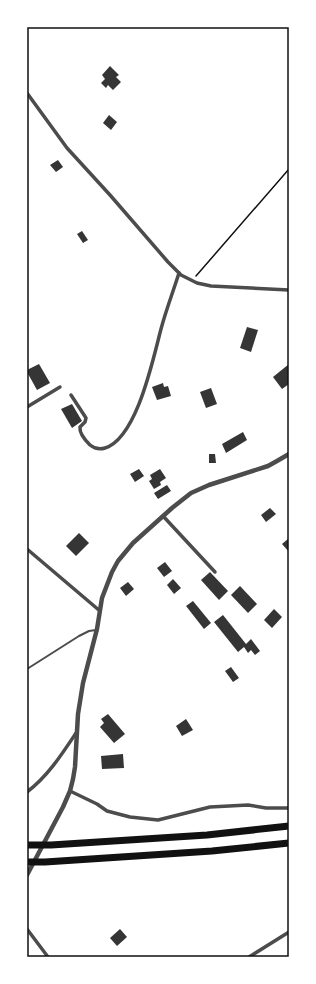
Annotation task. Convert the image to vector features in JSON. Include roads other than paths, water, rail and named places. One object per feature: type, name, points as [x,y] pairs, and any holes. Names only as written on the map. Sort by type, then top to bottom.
[{"type":"highway","points":[[27,845],[51,845],[207,835],[289,826]]},
{"type":"highway","points":[[27,862],[212,851],[289,843]]},
{"type":"street","points":[[27,93],[67,148],[179,273],[192,281],[214,286],[289,290]]},
{"type":"street","points":[[71,395],[86,418],[85,422],[80,427],[80,431],[91,446],[98,449],[103,448],[110,446],[118,439],[132,420],[141,398],[179,273]]},
{"type":"street","points":[[27,407],[60,387]]},
{"type":"street","points":[[27,875],[70,791],[75,767],[80,694],[97,630],[102,598],[118,561],[133,543],[187,496],[198,489],[278,462],[289,454]]},
{"type":"street","points":[[164,516],[215,572]]},
{"type":"street","points":[[27,548],[100,611]]},
{"type":"street","points":[[27,792],[48,772],[77,732]]},
{"type":"street","points":[[70,791],[97,804],[107,811],[130,817],[158,820],[210,807],[248,805],[266,808],[289,808]]},
{"type":"street","points":[[27,929],[48,957]]},
{"type":"street","points":[[249,957],[289,932]]},
{"type":"lane","points":[[27,669],[75,638],[89,631],[97,630]]}]
